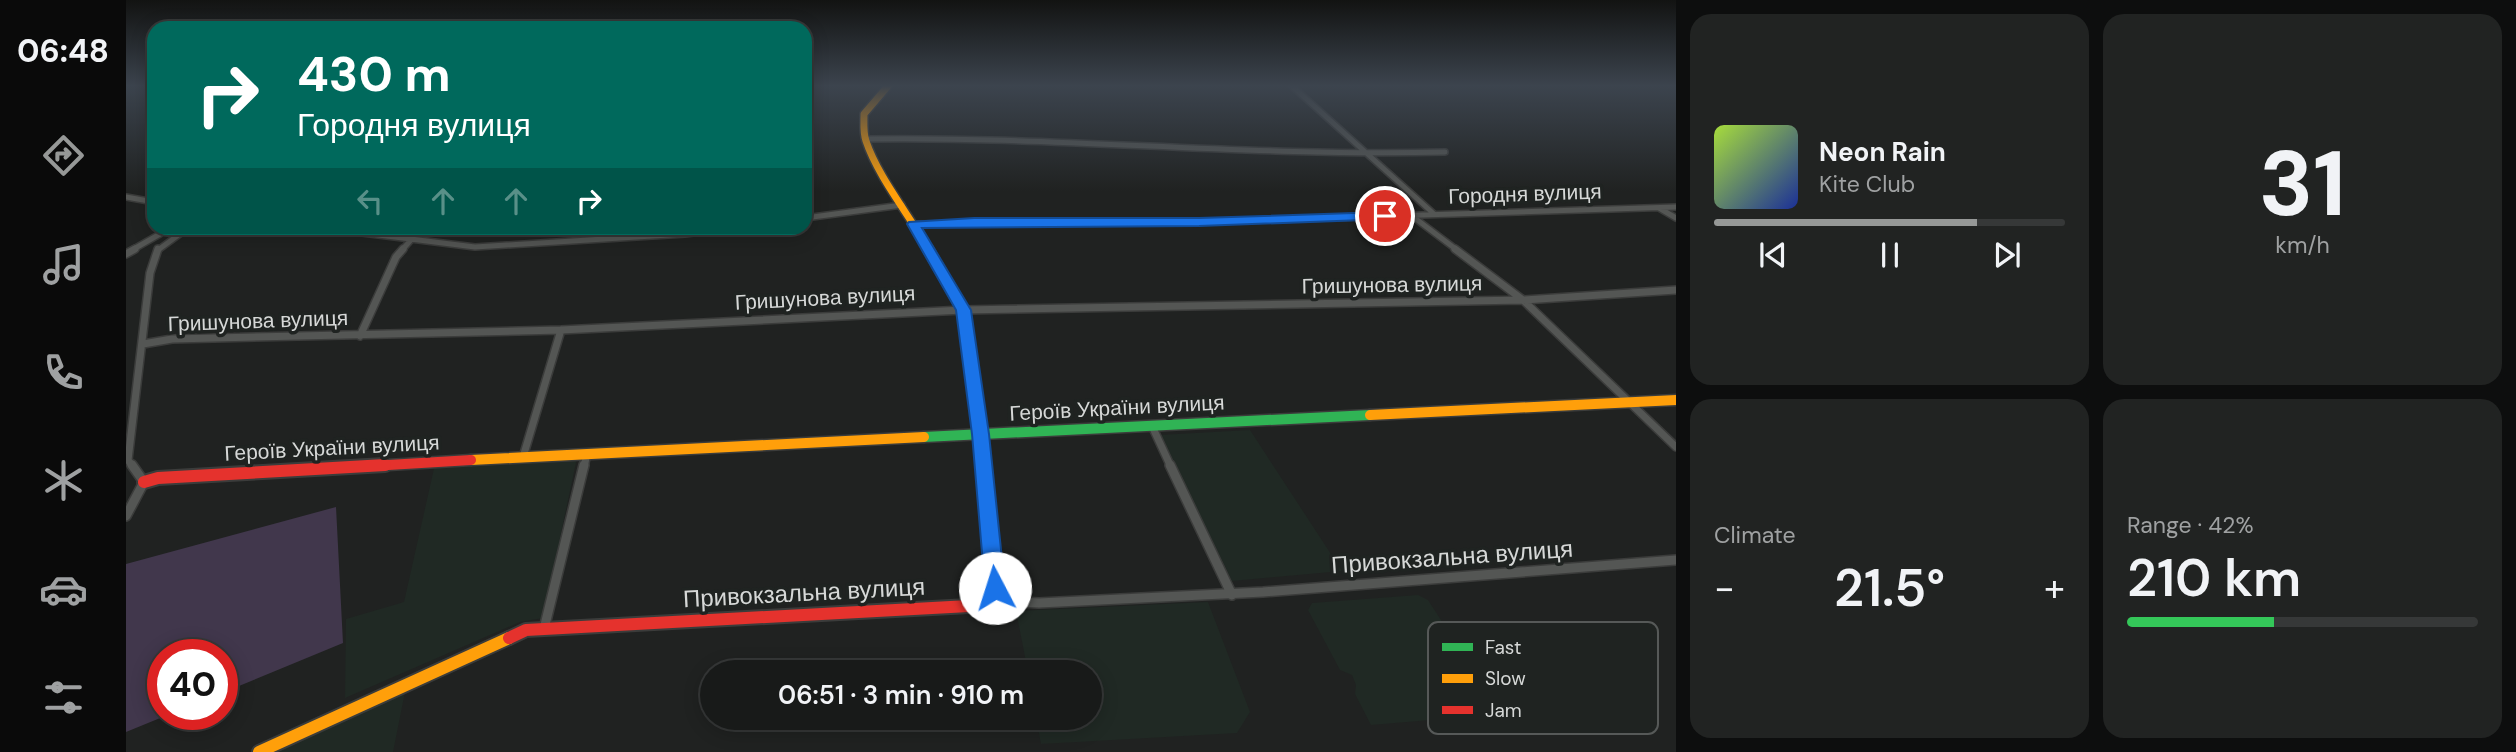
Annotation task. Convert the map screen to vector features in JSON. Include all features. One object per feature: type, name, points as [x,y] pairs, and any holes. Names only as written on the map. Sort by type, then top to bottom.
[{"type":"street","points":[[863,121],[865,139],[882,176],[914,224],[963,310],[981,434],[995,588],[988,600]]},
{"type":"street","points":[[1332,121],[1434,215]]},
{"type":"street","points":[[865,139],[920,137],[1053,140],[1256,153],[1372,156],[1445,152]]},
{"type":"street","points":[[126,197],[147,201]]},
{"type":"street","points":[[812,217],[902,205]]},
{"type":"street","points":[[1658,207],[1676,218]]},
{"type":"street","name":"Городня вулиця","points":[[914,224],[1199,222],[1676,207]]},
{"type":"street","points":[[1412,215],[1523,300],[1676,447]]},
{"type":"street","points":[[126,254],[158,235]]},
{"type":"street","points":[[126,516],[144,482],[128,460],[150,273],[159,247],[177,235]]},
{"type":"street","points":[[373,235],[475,247],[671,235]]},
{"type":"street","points":[[360,336],[396,257],[410,240]]},
{"type":"street","name":"Гришунова вулиця","points":[[143,344],[172,339],[561,330],[963,310],[1523,300],[1676,290]]},
{"type":"street","points":[[523,457],[561,330]]},
{"type":"street","name":"Героїв України вулиця","points":[[144,482],[170,477],[523,457],[1676,400]]},
{"type":"street","points":[[1152,426],[1232,595]]},
{"type":"street","points":[[544,629],[587,454]]},
{"type":"street","name":"Привокзальна вулиця","points":[[259,752],[526,630],[980,605],[988,600],[1015,605],[1119,597],[1232,595],[1676,560]]},
{"type":"shaded area","points":[[1250,430],[1342,571],[1232,581],[1160,435]]},
{"type":"shaded area","points":[[577,458],[543,618],[520,622],[345,698],[346,619],[404,602],[435,464]]},
{"type":"shaded area","points":[[336,507],[343,643],[238,686],[238,639],[147,639],[147,723],[126,732],[126,564]]},
{"type":"shaded area","points":[[1418,595],[1428,600],[1442,622],[1428,622],[1428,720],[1371,725],[1355,694],[1356,685],[1352,675],[1340,670],[1308,610],[1312,603]]},
{"type":"shaded area","points":[[1208,602],[1250,712],[1237,733],[1041,744],[1038,730],[1102,730],[1102,660],[1026,660],[1016,611]]},
{"type":"shaded area","points":[[405,692],[393,752],[275,752]]},
{"type":"traffic: fast","points":[[924,437],[1370,415]]},
{"type":"traffic: slow","points":[[864,121],[865,139],[882,176],[907,211],[963,310],[981,434],[995,588],[985,601],[969,606]]},
{"type":"traffic: slow","points":[[1370,415],[1676,400]]},
{"type":"traffic: slow","points":[[471,460],[924,437]]},
{"type":"traffic: slow","points":[[259,752],[509,638]]},
{"type":"traffic: jam","points":[[144,482],[158,478],[471,460]]},
{"type":"traffic: jam","points":[[509,638],[526,630],[969,606]]},
{"type":"route","points":[[995,588],[981,434],[963,310],[914,224],[1199,222],[1385,216]]}]
